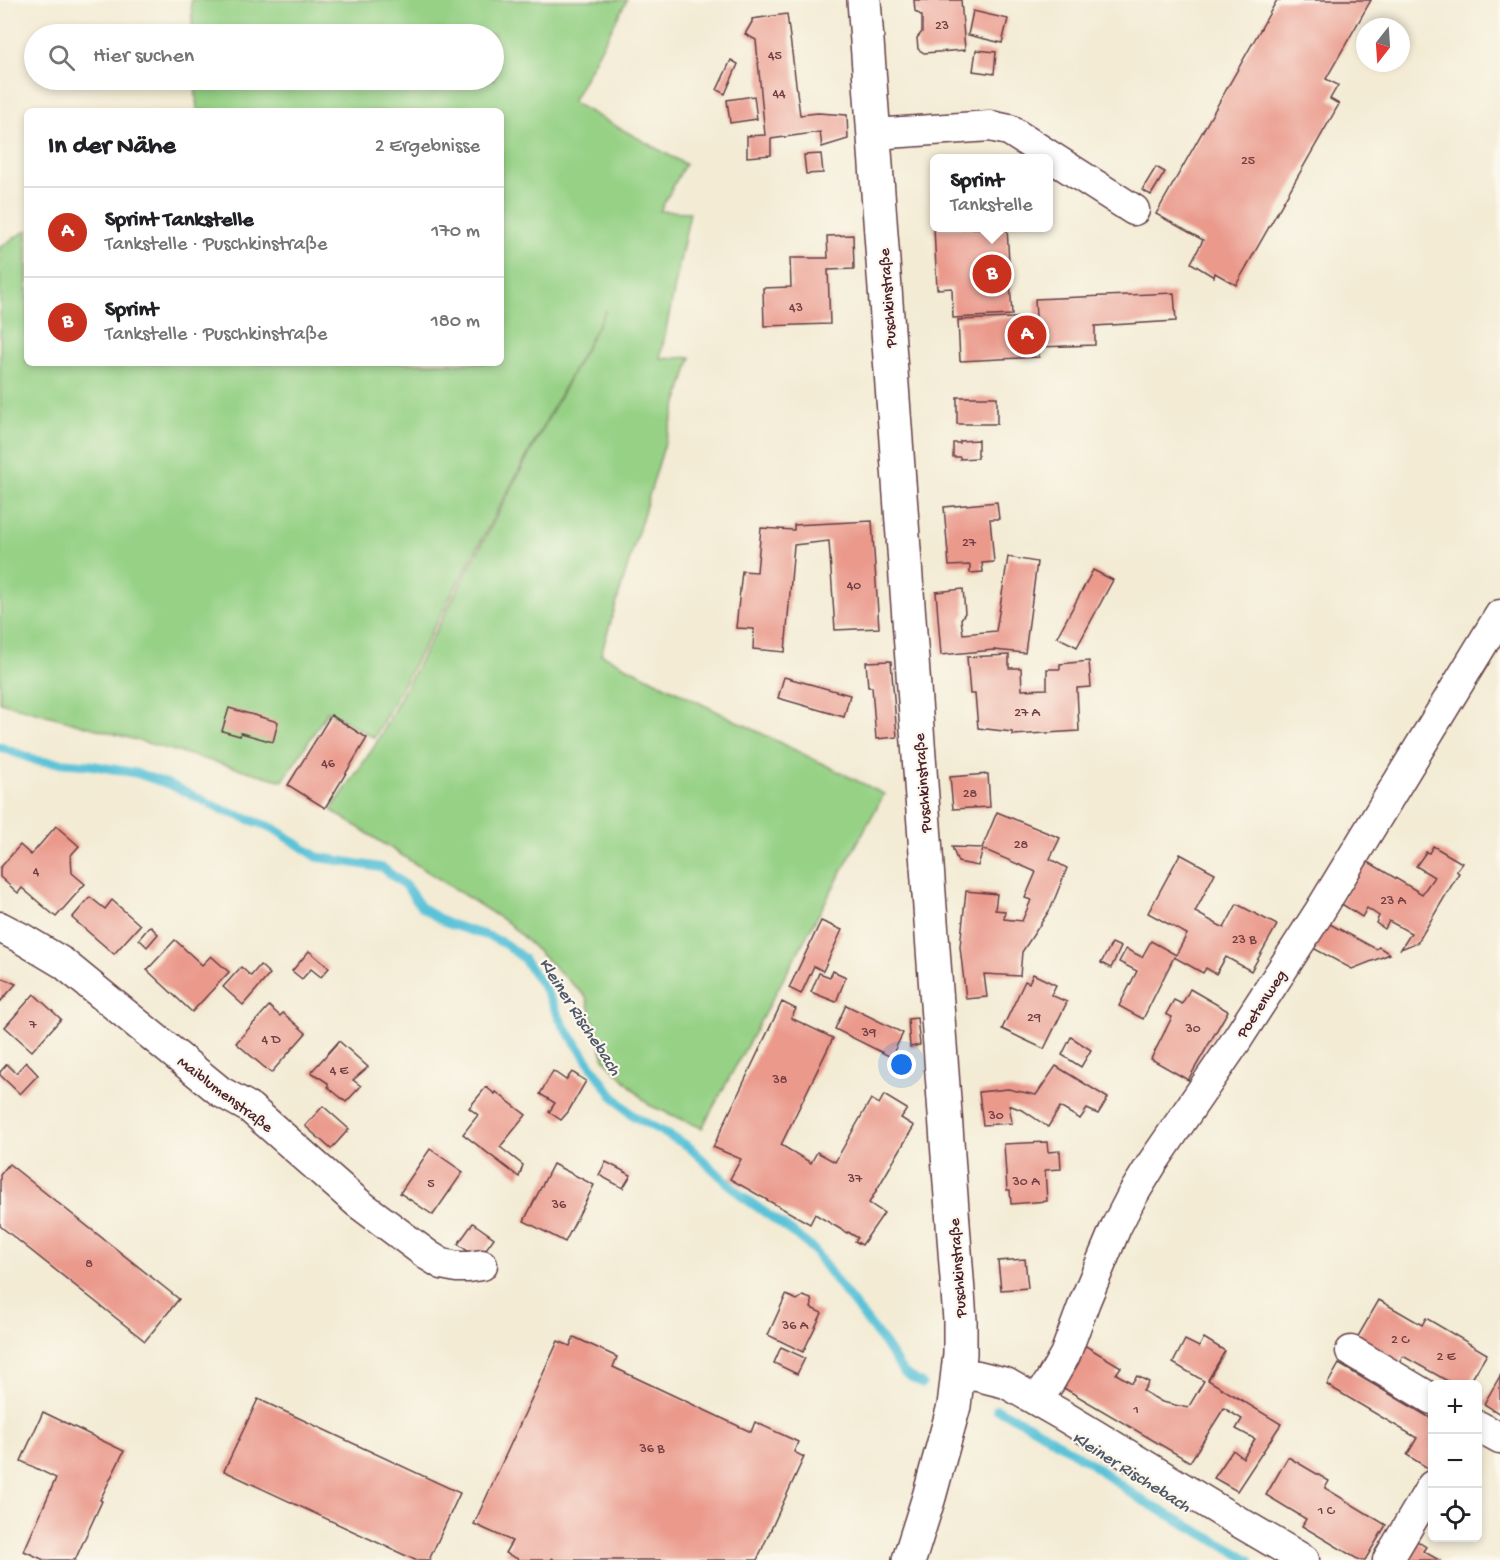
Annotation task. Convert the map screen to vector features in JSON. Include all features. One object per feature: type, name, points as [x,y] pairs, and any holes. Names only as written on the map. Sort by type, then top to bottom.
[{"type":"main road","name":"Puschkinstraße","points":[[864,0],[957,1272],[960,1354],[956,1389],[929,1497],[909,1560]]},
{"type":"street","points":[[874,134],[990,126],[1009,130],[1046,154]]},
{"type":"street","points":[[1053,158],[1134,210]]},
{"type":"street","name":"Poetenweg","points":[[1037,1400],[1065,1355],[1116,1227],[1132,1196],[1318,914],[1500,615]]},
{"type":"street","name":"Maiblumenstraße","points":[[0,927],[63,963],[221,1092],[250,1108],[358,1203],[429,1256],[442,1264],[457,1267],[482,1265]]},
{"type":"street","points":[[1351,1351],[1428,1397]]},
{"type":"street","points":[[956,1389],[978,1376],[1006,1383],[1304,1560]]},
{"type":"street","points":[[1482,1428],[1500,1438]]},
{"type":"street","points":[[1388,1560],[1431,1488]]},
{"type":"green space","points":[[191,0],[627,0],[572,102],[685,164],[660,211],[690,212],[660,359],[691,357],[601,654],[884,794],[702,1128],[649,1105],[604,1059],[586,997],[508,923],[331,810],[374,747],[606,310],[374,738],[328,711],[283,781],[0,702],[0,247],[24,232],[24,366],[504,366],[504,108],[197,108],[196,90],[504,90],[504,24],[192,24]]},
{"type":"building","points":[[914,0],[961,0],[965,50],[924,53],[918,49],[917,38],[922,32],[922,16],[915,11]]},
{"type":"building","points":[[1277,0],[1371,0],[1361,18],[1356,18],[1356,26],[1326,79],[1338,85],[1330,99],[1339,104],[1236,285],[1215,273],[1214,277],[1191,263],[1203,240],[1156,214]]},
{"type":"building","points":[[973,11],[1008,19],[1002,43],[968,35]]},
{"type":"building","points":[[787,14],[800,115],[818,113],[847,115],[848,139],[822,147],[820,132],[771,139],[771,155],[747,157],[747,136],[765,135],[756,40],[745,34],[752,19]]},
{"type":"building","points":[[976,50],[996,52],[994,74],[973,71]]},
{"type":"building","points":[[731,60],[738,64],[725,94],[717,90]]},
{"type":"building","points":[[754,96],[757,119],[730,123],[727,100]]},
{"type":"building","points":[[821,154],[823,173],[806,174],[804,155]]},
{"type":"building","points":[[1156,167],[1165,172],[1151,195],[1142,190]]},
{"type":"building","points":[[934,232],[1007,232],[1012,315],[953,318],[952,288],[937,289]]},
{"type":"building","points":[[853,235],[854,269],[828,270],[830,324],[764,326],[763,288],[791,287],[790,258],[828,258],[827,236]]},
{"type":"building","points":[[1174,293],[1176,321],[1095,326],[1095,345],[1039,347],[1039,357],[960,361],[958,320],[1036,317],[1035,299]]},
{"type":"building","points":[[957,397],[997,397],[997,424],[957,424]]},
{"type":"building","points":[[978,440],[978,458],[953,457],[953,443]]},
{"type":"building","points":[[997,502],[999,519],[990,519],[994,562],[982,563],[983,572],[970,573],[970,565],[949,566],[944,507]]},
{"type":"building","points":[[872,521],[879,628],[835,630],[829,541],[794,545],[785,652],[753,649],[754,629],[736,628],[742,571],[757,572],[761,528],[794,530],[794,525]]},
{"type":"building","points":[[1008,557],[1037,562],[1025,653],[994,650],[941,655],[936,592],[963,589],[965,613],[961,619],[963,634],[996,631]]},
{"type":"building","points":[[1093,570],[1113,580],[1077,647],[1057,637]]},
{"type":"building","points":[[1009,655],[1009,668],[1021,668],[1022,690],[1047,689],[1047,669],[1060,669],[1060,664],[1089,661],[1091,687],[1077,688],[1079,731],[1013,735],[1012,732],[978,728],[975,694],[970,694],[967,657]]},
{"type":"building","points":[[891,661],[897,737],[876,739],[872,687],[868,687],[866,662]]},
{"type":"building","points":[[784,677],[850,695],[844,717],[778,698]]},
{"type":"building","points":[[229,708],[278,722],[273,742],[241,733],[240,736],[222,731]]},
{"type":"building","points":[[331,715],[367,738],[325,808],[288,785]]},
{"type":"building","points":[[988,774],[990,807],[953,809],[950,777]]},
{"type":"building","points":[[997,812],[1060,838],[1050,859],[1067,868],[1051,908],[1022,952],[1020,976],[984,974],[987,997],[966,999],[960,947],[966,891],[997,894],[995,910],[1005,911],[1004,919],[1022,921],[1031,900],[1025,898],[1036,872],[983,849],[978,866],[958,862],[952,847],[982,848]]},
{"type":"building","points":[[56,826],[79,846],[71,855],[72,873],[85,884],[56,917],[22,888],[18,893],[0,877],[0,868],[20,845],[31,855]]},
{"type":"building","points":[[1433,846],[1462,863],[1456,871],[1459,873],[1418,942],[1401,949],[1411,933],[1389,921],[1385,929],[1376,923],[1379,916],[1367,908],[1362,917],[1340,903],[1365,860],[1422,894],[1434,877],[1416,866]]},
{"type":"building","points":[[1180,854],[1215,873],[1195,912],[1224,928],[1237,904],[1277,925],[1251,971],[1226,957],[1216,974],[1206,968],[1203,973],[1174,957],[1143,1019],[1119,1006],[1137,971],[1119,962],[1126,949],[1142,957],[1151,941],[1176,955],[1187,934],[1148,913]]},
{"type":"building","points":[[90,897],[105,909],[112,900],[140,925],[114,954],[72,918]]},
{"type":"building","points":[[821,921],[842,930],[823,971],[814,966],[801,994],[789,988]]},
{"type":"building","points":[[1328,923],[1390,954],[1352,969],[1313,948]]},
{"type":"building","points":[[150,926],[158,934],[147,947],[139,939]]},
{"type":"building","points":[[175,940],[202,965],[211,956],[229,972],[192,1012],[147,970]]},
{"type":"building","points":[[1112,943],[1121,947],[1111,968],[1101,963]]},
{"type":"building","points":[[309,951],[329,968],[321,977],[311,969],[302,979],[292,971]]},
{"type":"building","points":[[260,965],[270,974],[243,1005],[223,987],[241,967],[251,976]]},
{"type":"building","points":[[833,971],[846,977],[836,1002],[811,992],[819,973],[830,977]]},
{"type":"building","points":[[1033,974],[1056,985],[1051,995],[1067,1002],[1044,1049],[1002,1029],[1025,981],[1029,983]]},
{"type":"building","points":[[0,977],[16,984],[0,1002]]},
{"type":"building","points":[[1190,989],[1228,1011],[1188,1080],[1151,1059],[1172,1017],[1166,1014],[1174,1000],[1182,1004]]},
{"type":"building","points":[[34,994],[61,1019],[32,1051],[5,1027]]},
{"type":"building","points":[[782,1002],[796,1009],[791,1018],[833,1038],[781,1145],[811,1163],[817,1152],[835,1162],[871,1099],[879,1104],[884,1095],[907,1109],[901,1118],[914,1126],[869,1203],[884,1213],[862,1245],[855,1241],[858,1238],[815,1214],[810,1224],[730,1179],[741,1159],[713,1147]]},
{"type":"building","points":[[846,1005],[903,1033],[891,1057],[835,1029]]},
{"type":"building","points":[[269,1006],[280,1016],[283,1013],[306,1033],[271,1073],[236,1043]]},
{"type":"building","points":[[917,1018],[920,1045],[910,1047],[908,1019]]},
{"type":"building","points":[[1071,1037],[1091,1050],[1081,1067],[1062,1055]]},
{"type":"building","points":[[339,1041],[368,1067],[353,1080],[361,1086],[346,1102],[328,1087],[328,1083],[311,1072]]},
{"type":"building","points":[[26,1062],[38,1075],[20,1094],[0,1075],[0,1072],[7,1064],[16,1073]]},
{"type":"building","points":[[1056,1066],[1108,1098],[1098,1114],[1087,1109],[1080,1119],[1060,1107],[1048,1127],[1024,1111],[1009,1105],[1012,1123],[983,1125],[979,1092],[1008,1089],[1036,1095]]},
{"type":"building","points":[[553,1071],[566,1080],[572,1072],[586,1081],[561,1120],[549,1112],[555,1103],[540,1094]]},
{"type":"building","points":[[486,1087],[526,1115],[500,1147],[523,1165],[519,1177],[463,1134],[478,1115],[469,1108]]},
{"type":"building","points":[[323,1106],[349,1129],[331,1149],[305,1126]]},
{"type":"building","points":[[1047,1142],[1048,1152],[1060,1151],[1061,1169],[1045,1170],[1047,1201],[1011,1204],[1010,1190],[1007,1190],[1004,1144]]},
{"type":"building","points":[[430,1149],[463,1172],[433,1215],[400,1193]]},
{"type":"building","points":[[606,1162],[631,1175],[623,1188],[599,1175]]},
{"type":"building","points":[[9,1164],[179,1299],[145,1341],[0,1226],[0,1175]]},
{"type":"building","points":[[553,1164],[594,1185],[565,1242],[524,1221]]},
{"type":"building","points":[[473,1223],[494,1238],[479,1259],[458,1244]]},
{"type":"building","points":[[1025,1259],[1028,1288],[1001,1290],[998,1261]]},
{"type":"building","points":[[786,1295],[797,1300],[803,1296],[811,1299],[811,1308],[822,1313],[803,1352],[768,1335]]},
{"type":"building","points":[[1379,1300],[1422,1325],[1426,1318],[1487,1354],[1471,1380],[1446,1380],[1403,1356],[1399,1363],[1357,1338]]},
{"type":"building","points":[[574,1337],[617,1357],[613,1367],[751,1432],[755,1422],[798,1442],[794,1452],[804,1457],[757,1560],[555,1560],[552,1558],[551,1560],[520,1560],[505,1553],[512,1541],[474,1524],[558,1341],[570,1346]]},
{"type":"building","points":[[1204,1338],[1225,1351],[1208,1380],[1281,1424],[1237,1491],[1214,1478],[1233,1450],[1243,1458],[1255,1439],[1236,1429],[1242,1419],[1224,1408],[1190,1462],[1062,1387],[1081,1343],[1121,1367],[1116,1374],[1132,1383],[1137,1376],[1149,1382],[1143,1391],[1162,1402],[1188,1408],[1204,1381],[1173,1363],[1185,1340],[1199,1347]]},
{"type":"building","points":[[781,1347],[805,1358],[797,1374],[774,1363]]},
{"type":"building","points":[[1339,1364],[1428,1417],[1428,1468],[1407,1455],[1417,1438],[1327,1385]]},
{"type":"building","points":[[1500,1376],[1500,1414],[1484,1404]]},
{"type":"building","points":[[258,1399],[460,1493],[429,1560],[415,1560],[224,1471]]},
{"type":"building","points":[[43,1412],[124,1451],[75,1560],[44,1560],[24,1551],[56,1478],[21,1461]]},
{"type":"building","points":[[1288,1457],[1329,1481],[1325,1488],[1386,1525],[1365,1560],[1359,1560],[1302,1526],[1306,1519],[1266,1495]]},
{"type":"building","points":[[1414,1539],[1426,1547],[1423,1551],[1439,1560],[1402,1560]]},
{"type":"waterway","name":"Kleiner Rischebach","points":[[0,747],[38,761],[90,765],[136,773],[171,785],[223,810],[273,828],[317,857],[383,868],[406,886],[421,907],[446,923],[491,937],[505,944],[523,958],[545,989],[563,1025],[612,1095],[632,1115],[688,1146],[743,1197],[813,1249],[903,1372],[922,1384]]},
{"type":"waterway","name":"Kleiner Rischebach","points":[[997,1409],[1035,1428],[1090,1463],[1140,1499],[1250,1560]]},
{"type":"place","name":"Sprint","points":[[992,274]]},
{"type":"place","name":"Sprint Tankstelle","points":[[1027,335]]}]
